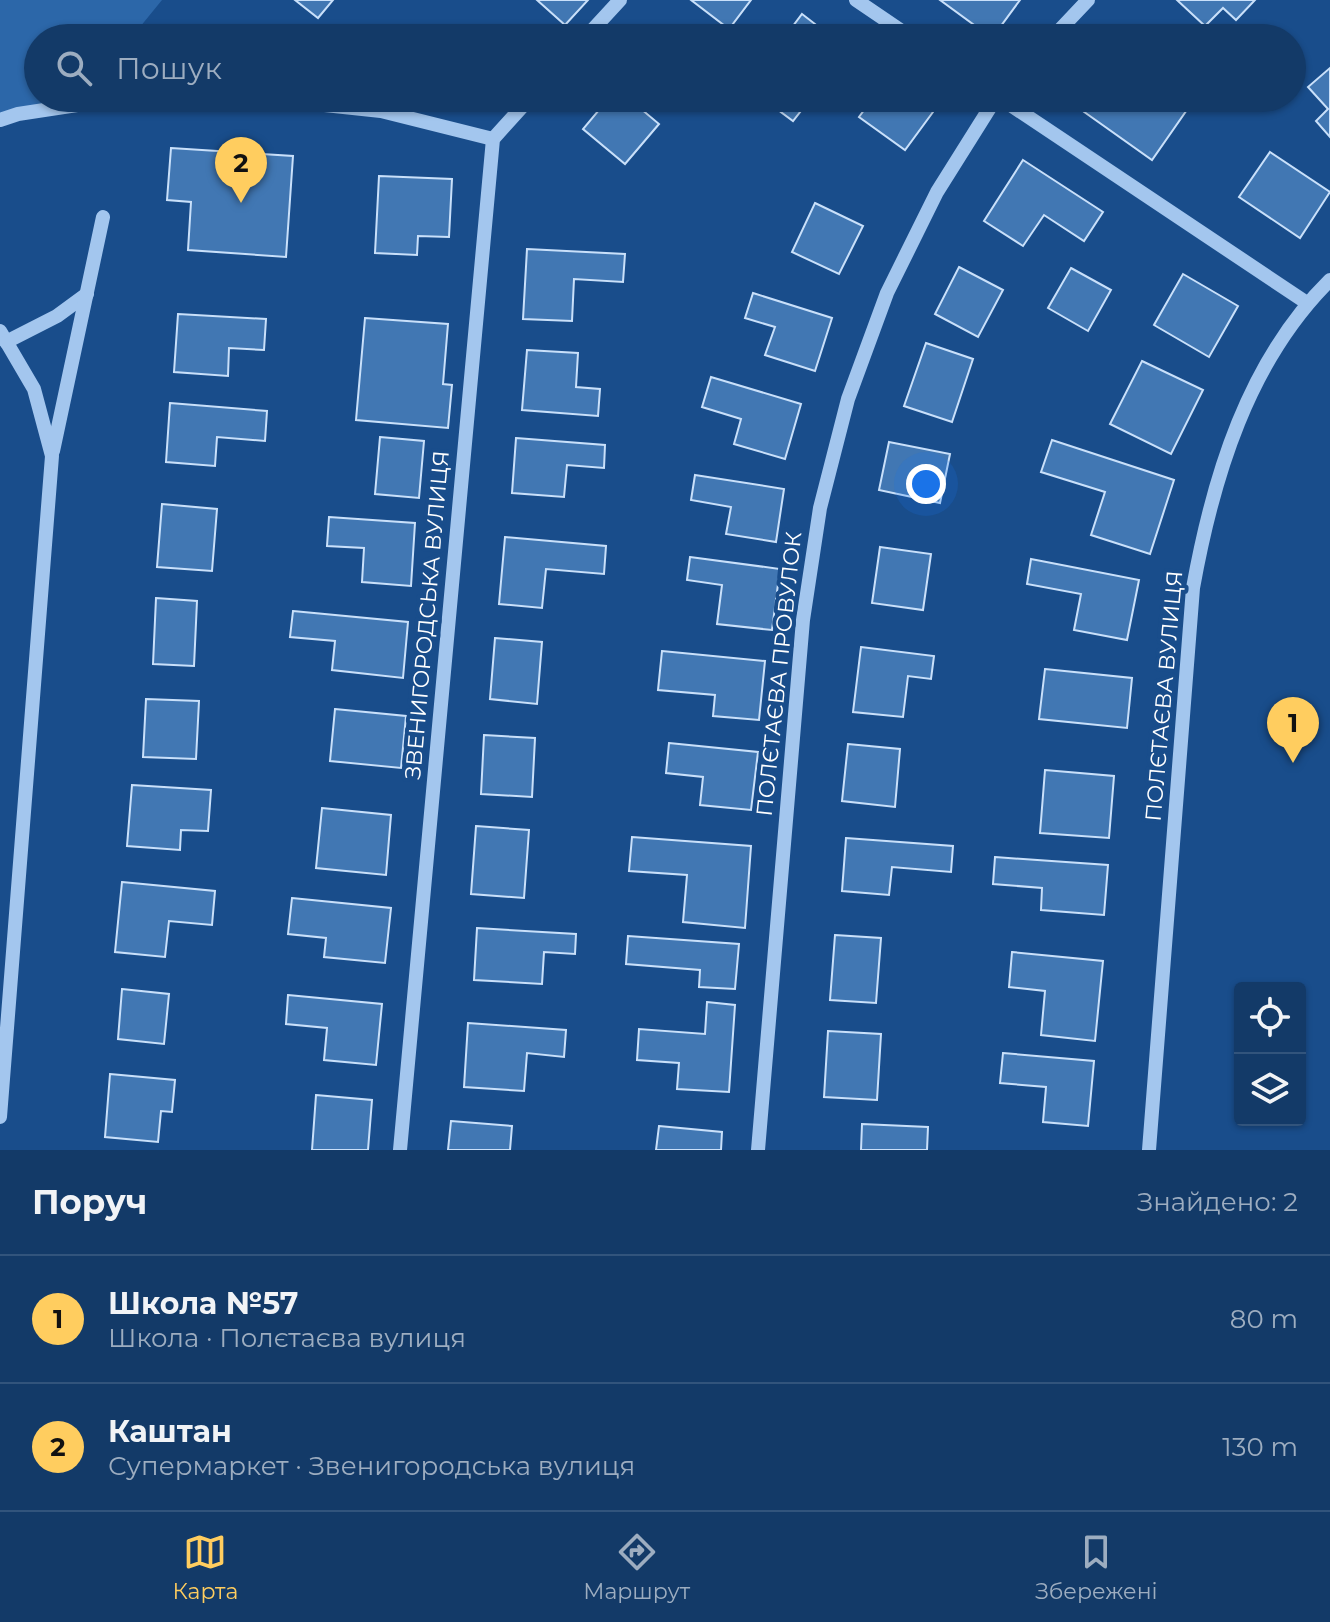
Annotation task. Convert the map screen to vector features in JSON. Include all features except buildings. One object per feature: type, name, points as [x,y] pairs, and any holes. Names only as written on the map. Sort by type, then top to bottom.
[{"type":"street","points":[[598,24],[620,0]]},
{"type":"street","points":[[856,0],[891,24]]},
{"type":"street","points":[[1065,24],[1088,0]]},
{"type":"street","points":[[0,120],[31,112]]},
{"type":"street","points":[[385,112],[493,139],[517,112]]},
{"type":"street","name":"ПОЛЄТАЄВА ПРОВУЛОК","points":[[758,1150],[803,620],[820,508],[848,399],[887,293],[937,192],[989,112]]},
{"type":"street","points":[[1019,112],[1307,303]]},
{"type":"street","name":"ЗВЕНИГОРОДСЬКА ВУЛИЦЯ","points":[[400,1150],[493,139]]},
{"type":"street","points":[[0,1117],[52,456],[103,217]]},
{"type":"street","name":"ПОЛЄТАЄВА ВУЛИЦЯ","points":[[1149,1150],[1193,588],[1204,527],[1221,467],[1244,410],[1273,355],[1307,303],[1330,280]]},
{"type":"street","points":[[52,456],[34,389],[3,336],[57,316],[87,294]]},
{"type":"shaded area","points":[[0,0],[162,0],[142,24],[24,24],[24,112],[47,112],[0,125]]},
{"type":"place","name":"Каштан","points":[[241,203]]},
{"type":"place","name":"Школа №57","points":[[1293,763]]}]
